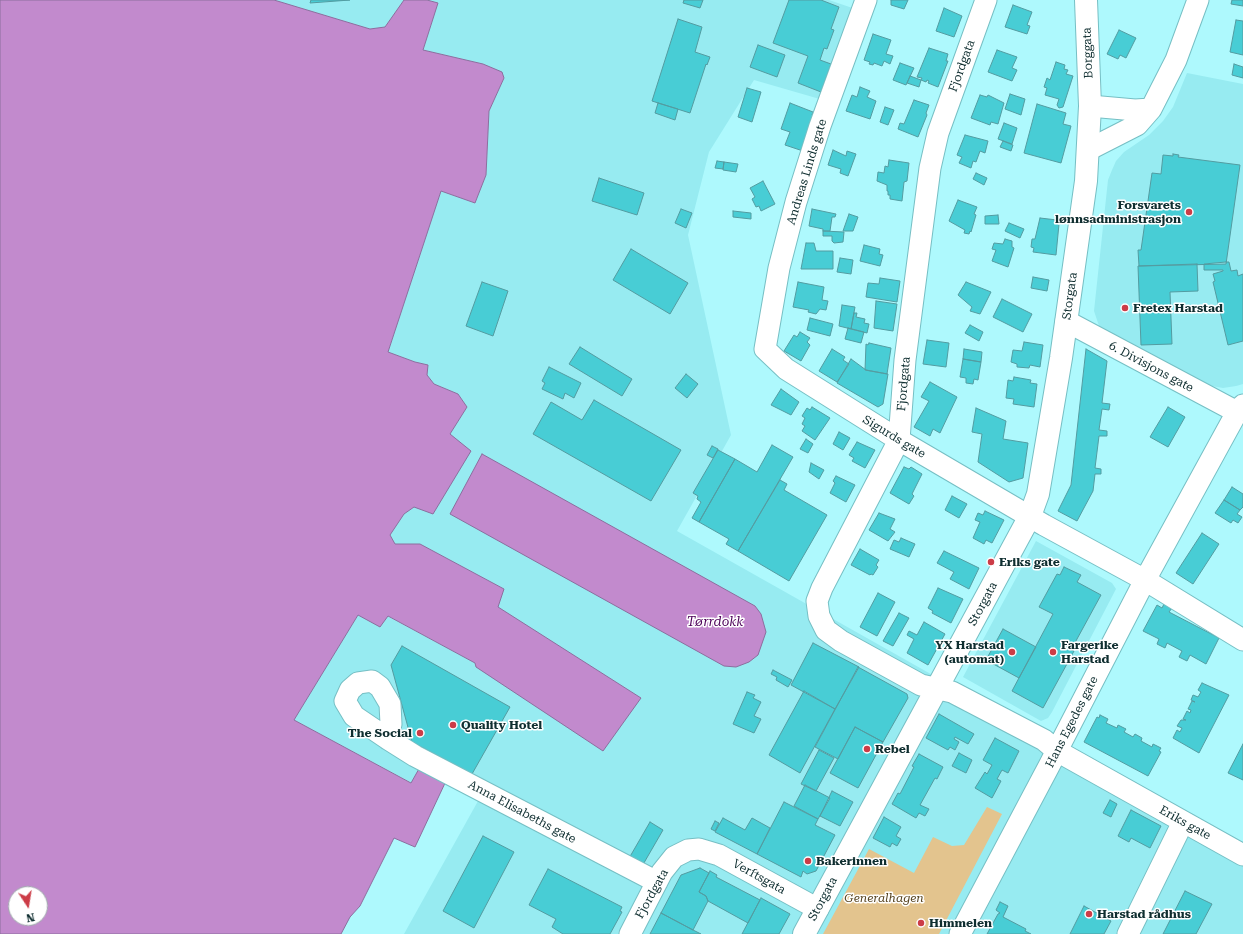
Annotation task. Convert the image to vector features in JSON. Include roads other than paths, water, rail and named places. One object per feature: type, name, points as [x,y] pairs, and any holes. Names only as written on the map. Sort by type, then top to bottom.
[{"type":"highway","name":"Borggata","points":[[1086,0],[1090,106]]},
{"type":"highway","name":"Storgata","points":[[804,934],[1030,516],[1038,494],[1066,321],[1086,182],[1090,106]]},
{"type":"street","name":"Andreas Linds gate","points":[[765,349],[779,268],[796,202],[820,126],[866,0]]},
{"type":"street","name":"Fjordgata","points":[[937,688],[921,685],[841,641],[826,630],[818,616],[817,601],[822,588],[899,440],[906,353],[930,168],[938,133],[986,0]]},
{"type":"street","points":[[1088,150],[1137,125],[1151,109],[1176,60],[1198,0]]},
{"type":"street","points":[[1090,106],[1135,110],[1151,109]]},
{"type":"street","name":"6. Divisjons gate","points":[[1066,321],[1240,409]]},
{"type":"street","name":"Sigurds gate","points":[[765,349],[786,369],[899,440],[1144,580],[1243,640]]},
{"type":"street","name":"Hans Egedes gate","points":[[960,934],[1057,751],[1144,580],[1240,409]]},
{"type":"street","name":"Eriks gate","points":[[937,688],[952,692],[1044,740],[1057,751],[1243,855]]},
{"type":"street","name":"Anna Elisabeths gate","points":[[388,740],[415,756],[657,882]]},
{"type":"street","points":[[1128,934],[1183,822]]},
{"type":"street","name":"Fjordgata","points":[[630,934],[657,882],[674,857],[688,850],[699,849]]},
{"type":"street","name":"Verftsgata","points":[[699,849],[719,855],[818,909]]},
{"type":"water","points":[[0,0],[274,0],[370,29],[385,27],[404,0],[427,0],[438,3],[423,50],[483,64],[502,72],[504,78],[489,111],[486,175],[475,203],[441,191],[388,352],[428,365],[427,375],[434,384],[458,394],[467,407],[450,434],[471,451],[433,514],[414,507],[404,514],[390,535],[395,544],[420,544],[504,589],[498,607],[641,698],[603,751],[476,667],[475,663],[388,616],[380,627],[358,615],[294,720],[411,783],[420,767],[446,781],[415,847],[394,838],[360,906],[350,917],[341,934],[0,934]]},
{"type":"water","name":"Tørrdokk","points":[[482,454],[755,606],[761,614],[766,632],[758,655],[749,662],[736,667],[724,666],[450,514]]},
{"type":"place","name":"Forsvarets lønnsadministrasjon","points":[[1189,212]]},
{"type":"place","name":"Fretex Harstad","points":[[1125,308]]},
{"type":"place","name":"Eriks gate","points":[[991,562]]},
{"type":"place","name":"YX Harstad (automat)","points":[[1012,652]]},
{"type":"place","name":"Fargerike Harstad","points":[[1053,652]]},
{"type":"place","name":"Quality Hotel","points":[[453,725]]},
{"type":"place","name":"The Social","points":[[420,733]]},
{"type":"place","name":"Rebel","points":[[867,749]]},
{"type":"place","name":"Bakerinnen","points":[[808,861]]},
{"type":"place","name":"Harstad rådhus","points":[[1089,914]]},
{"type":"place","name":"Himmelen","points":[[921,923]]},
{"type":"park label","name":"Generalhagen","points":[[884,898]]}]
